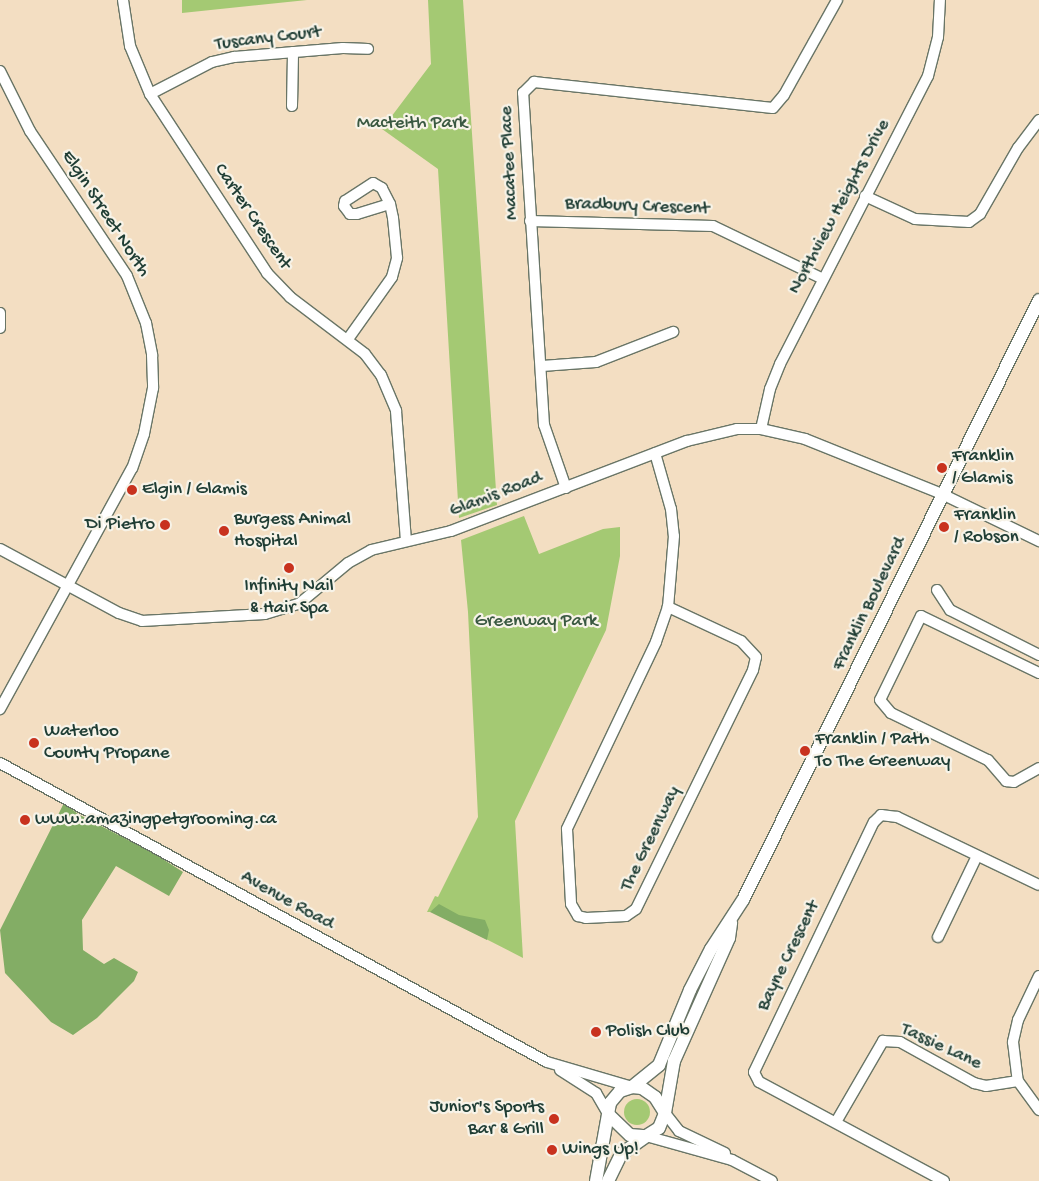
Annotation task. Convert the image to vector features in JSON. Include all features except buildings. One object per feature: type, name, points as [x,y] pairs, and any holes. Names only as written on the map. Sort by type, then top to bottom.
[{"type":"main road","name":"Franklin Boulevard","points":[[632,1087],[659,1065],[690,990],[720,934],[731,923],[1039,300]]},
{"type":"main road","name":"Franklin Boulevard","points":[[665,1113],[674,1062],[729,938],[731,923]]},
{"type":"main road","points":[[596,1181],[608,1114],[614,1097],[632,1087],[649,1092],[665,1113],[658,1128],[621,1154],[608,1181]]},
{"type":"main road","points":[[608,1114],[623,1132],[646,1136]]},
{"type":"street","name":"Carter Crescent","points":[[123,0],[130,46],[150,94],[267,273],[290,297],[348,339],[381,375],[396,410],[406,540]]},
{"type":"street","name":"Macatee Place","points":[[566,488],[544,425],[542,366],[530,221],[524,93],[534,82],[773,108],[784,95],[837,0]]},
{"type":"street","name":"Northview Heights Drive","points":[[761,429],[770,389],[821,278],[928,76],[938,37],[940,0]]},
{"type":"street","name":"Tuscany Court","points":[[150,94],[212,62],[293,52],[368,49]]},
{"type":"street","points":[[292,106],[293,52]]},
{"type":"street","name":"Elgin Street North","points":[[0,71],[30,131],[127,276],[143,315],[152,355],[150,412],[140,448],[68,586],[0,709]]},
{"type":"street","points":[[865,196],[915,219],[969,222],[980,214],[1018,148],[1039,120]]},
{"type":"street","points":[[348,339],[396,268],[390,204]]},
{"type":"street","name":"Bradbury Crescent","points":[[530,221],[712,226],[821,278]]},
{"type":"street","points":[[0,313],[0,328]]},
{"type":"street","points":[[542,366],[596,362],[673,332]]},
{"type":"street","name":"Glamis Road","points":[[0,549],[126,616],[142,621],[265,614],[300,603],[360,556],[382,545],[451,531],[714,432],[761,429],[805,439],[944,495],[1039,541]]},
{"type":"street","name":"The Greenway","points":[[655,453],[672,518],[674,562],[668,606],[656,642],[567,829],[570,904],[578,916],[586,918],[626,916],[636,909],[753,670],[756,657],[741,641],[668,606]]},
{"type":"street","points":[[937,590],[950,610],[1039,655]]},
{"type":"street","points":[[1039,673],[921,616],[880,700],[891,713],[988,760],[1006,781],[1014,782],[1039,768]]},
{"type":"street","name":"Avenue Road","points":[[0,763],[558,1068],[596,1092],[608,1114]]},
{"type":"street","name":"Bayne Crescent","points":[[944,1181],[759,1082],[754,1072],[874,822],[881,814],[890,814],[1039,885]]},
{"type":"street","points":[[938,937],[977,856]]},
{"type":"street","points":[[1039,976],[1018,1020],[1013,1042],[1018,1081],[1039,1110]]},
{"type":"street","name":"Tassie Lane","points":[[836,1122],[883,1041],[900,1042],[974,1083],[986,1086],[1018,1081]]},
{"type":"street","name":"Avenue Road","points":[[558,1068],[632,1087]]},
{"type":"street","points":[[665,1113],[679,1131],[725,1153],[732,1160]]},
{"type":"street","points":[[646,1136],[732,1160],[772,1181]]},
{"type":"green space","points":[[182,0],[307,0],[182,13]]},
{"type":"green space","name":"Macteith Park","points":[[428,0],[463,0],[497,505],[459,518],[438,169],[382,129],[431,64]]},
{"type":"green space","name":"Greenway Park","points":[[524,516],[539,554],[603,529],[620,527],[620,556],[606,630],[515,821],[523,958],[433,912],[427,912],[435,896],[438,897],[478,817],[468,612],[461,540]]},
{"type":"green space","points":[[64,803],[78,814],[155,854],[183,872],[169,896],[116,866],[82,920],[83,950],[104,964],[114,958],[138,972],[134,981],[97,1018],[73,1035],[51,1022],[5,973],[0,930]]},
{"type":"green space","points":[[439,904],[459,915],[485,920],[489,930],[487,940],[430,912]]},
{"type":"green space","points":[[637,1099],[646,1103],[650,1112],[646,1121],[637,1125],[628,1121],[624,1112],[628,1103]]},
{"type":"place","name":"Franklin / Glamis","points":[[942,468]]},
{"type":"place","name":"Elgin / Glamis","points":[[132,490]]},
{"type":"place","name":"Di Pietro","points":[[165,525]]},
{"type":"place","name":"Franklin / Robson","points":[[944,527]]},
{"type":"place","name":"Burgess Animal Hospital","points":[[224,531]]},
{"type":"place","name":"Infinity Nail & Hair Spa","points":[[289,568]]},
{"type":"place","name":"Waterloo County Propane","points":[[34,743]]},
{"type":"place","name":"Franklin / Path To The Greenway","points":[[805,751]]},
{"type":"place","name":"www.amazingpetgrooming.ca","points":[[25,820]]},
{"type":"place","name":"Polish Club","points":[[596,1032]]},
{"type":"place","name":"Junior's Sports Bar & Grill","points":[[554,1119]]},
{"type":"place","name":"Wings Up!","points":[[552,1150]]}]
